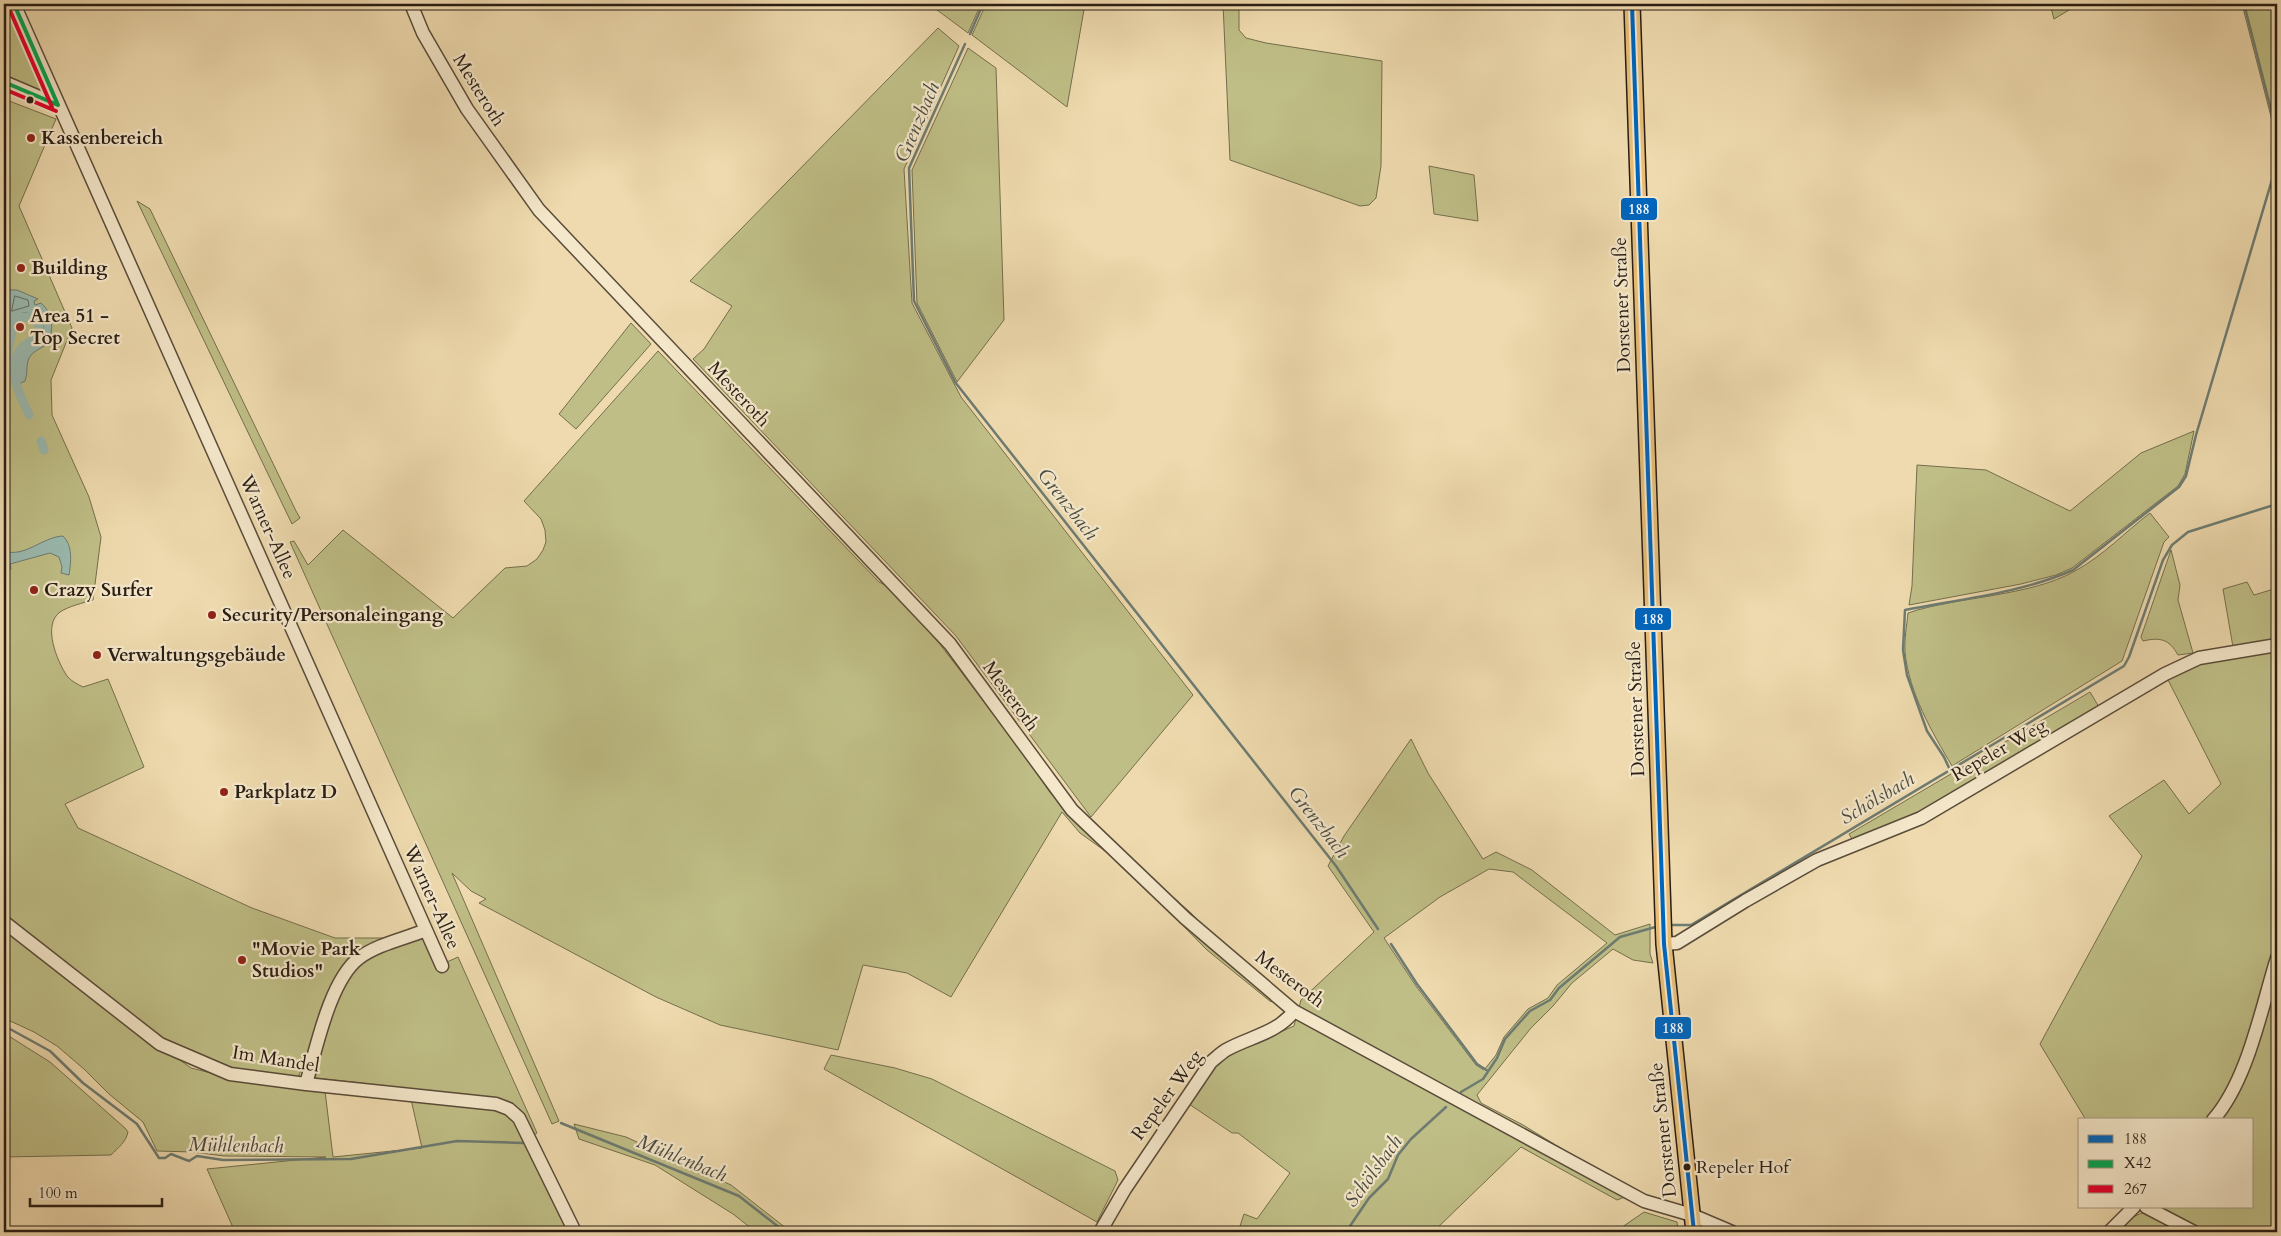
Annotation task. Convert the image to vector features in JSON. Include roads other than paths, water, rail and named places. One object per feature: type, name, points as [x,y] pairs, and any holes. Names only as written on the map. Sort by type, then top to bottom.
[{"type":"main road","name":"Dorstener Straße","points":[[1632,4],[1664,932],[1694,1232]]},
{"type":"street","name":"Warner-Allee","points":[[14,4],[442,966]]},
{"type":"street","name":"Mesteroth","points":[[410,4],[423,33],[467,109],[539,210],[950,644],[1072,810],[1185,918],[1294,1011],[1644,1201],[1692,1215],[1732,1232]]},
{"type":"street","points":[[4,82],[58,105]]},
{"type":"street","name":"Repeler Weg","points":[[1664,932],[1677,943],[1816,860],[1921,818],[2165,674],[2199,658],[2277,645]]},
{"type":"street","name":"Im Mandel","points":[[4,922],[160,1044],[230,1074],[496,1104],[509,1109],[519,1118],[533,1150],[575,1232]]},
{"type":"street","points":[[306,1084],[326,1015],[345,971],[359,958],[377,948],[426,930]]},
{"type":"street","points":[[2214,1118],[2232,1093],[2242,1070],[2277,958]]},
{"type":"street","name":"Repeler Weg","points":[[1100,1232],[1125,1189],[1211,1062],[1226,1050],[1288,1020],[1294,1011]]},
{"type":"street","points":[[2109,1232],[2133,1208]]},
{"type":"street","points":[[2148,1208],[2194,1232]]},
{"type":"water","points":[[10,290],[17,290],[38,299],[34,301],[35,305],[41,303],[48,312],[51,322],[49,343],[31,355],[28,361],[25,381],[19,384],[16,374],[18,355],[25,347],[39,339],[44,328],[40,320],[27,313],[22,313],[12,322],[4,320]]},
{"type":"water","points":[[63,536],[70,549],[69,575],[61,573],[62,567],[59,557],[50,553],[10,564],[11,569],[4,571],[4,551],[19,552],[55,537]]},
{"type":"waterway","name":"Grenzbach","points":[[970,34],[983,4]]},
{"type":"waterway","points":[[2244,4],[2277,133]]},
{"type":"waterway","name":"Grenzbach","points":[[965,44],[909,168],[914,301],[955,382],[1336,866],[1378,929]]},
{"type":"waterway","points":[[1950,770],[1927,731],[1907,675],[1903,650],[1905,610],[2012,590],[2073,570],[2179,487],[2186,476],[2196,435],[2277,163]]},
{"type":"waterway","points":[[5,363],[14,324],[20,317],[33,318],[39,325],[39,334],[21,349],[16,356],[14,365],[15,382],[29,415]]},
{"type":"waterway","points":[[41,441],[44,450]]},
{"type":"waterway","name":"Schölsbach","points":[[1670,925],[1691,925],[2124,666],[2129,657],[2163,560],[2172,545],[2188,532],[2277,504]]},
{"type":"waterway","name":"Schölsbach","points":[[1461,1092],[1483,1079],[1497,1058],[1505,1039],[1530,1011],[1550,1000],[1559,988],[1620,937],[1659,926]]},
{"type":"waterway","name":"Grenzbach","points":[[1391,944],[1417,984],[1477,1064],[1488,1071]]},
{"type":"waterway","name":"Mühlenbach","points":[[4,1022],[10,1029],[50,1051],[83,1083],[137,1124],[159,1158],[165,1158],[171,1154],[189,1161],[197,1156],[223,1160],[351,1159],[457,1141],[523,1143]]},
{"type":"waterway","name":"Schölsbach","points":[[1346,1232],[1369,1198],[1388,1179],[1398,1155],[1411,1139],[1446,1107]]},
{"type":"waterway","name":"Mühlenbach","points":[[561,1123],[739,1196],[785,1232]]},
{"type":"place","name":"Kassenbereich","points":[[31,138]]},
{"type":"place","name":"Building","points":[[21,268]]},
{"type":"place","name":"Area 51 - Top Secret","points":[[20,327]]},
{"type":"place","name":"Crazy Surfer","points":[[34,590]]},
{"type":"place","name":"Security/Personaleingang","points":[[212,615]]},
{"type":"place","name":"Verwaltungsgebäude","points":[[97,655]]},
{"type":"place","name":"Parkplatz D","points":[[224,792]]},
{"type":"place","name":"\"Movie Park Studios\"","points":[[242,960]]},
{"type":"place","name":"Repeler Hof","points":[[1687,1167]]}]
